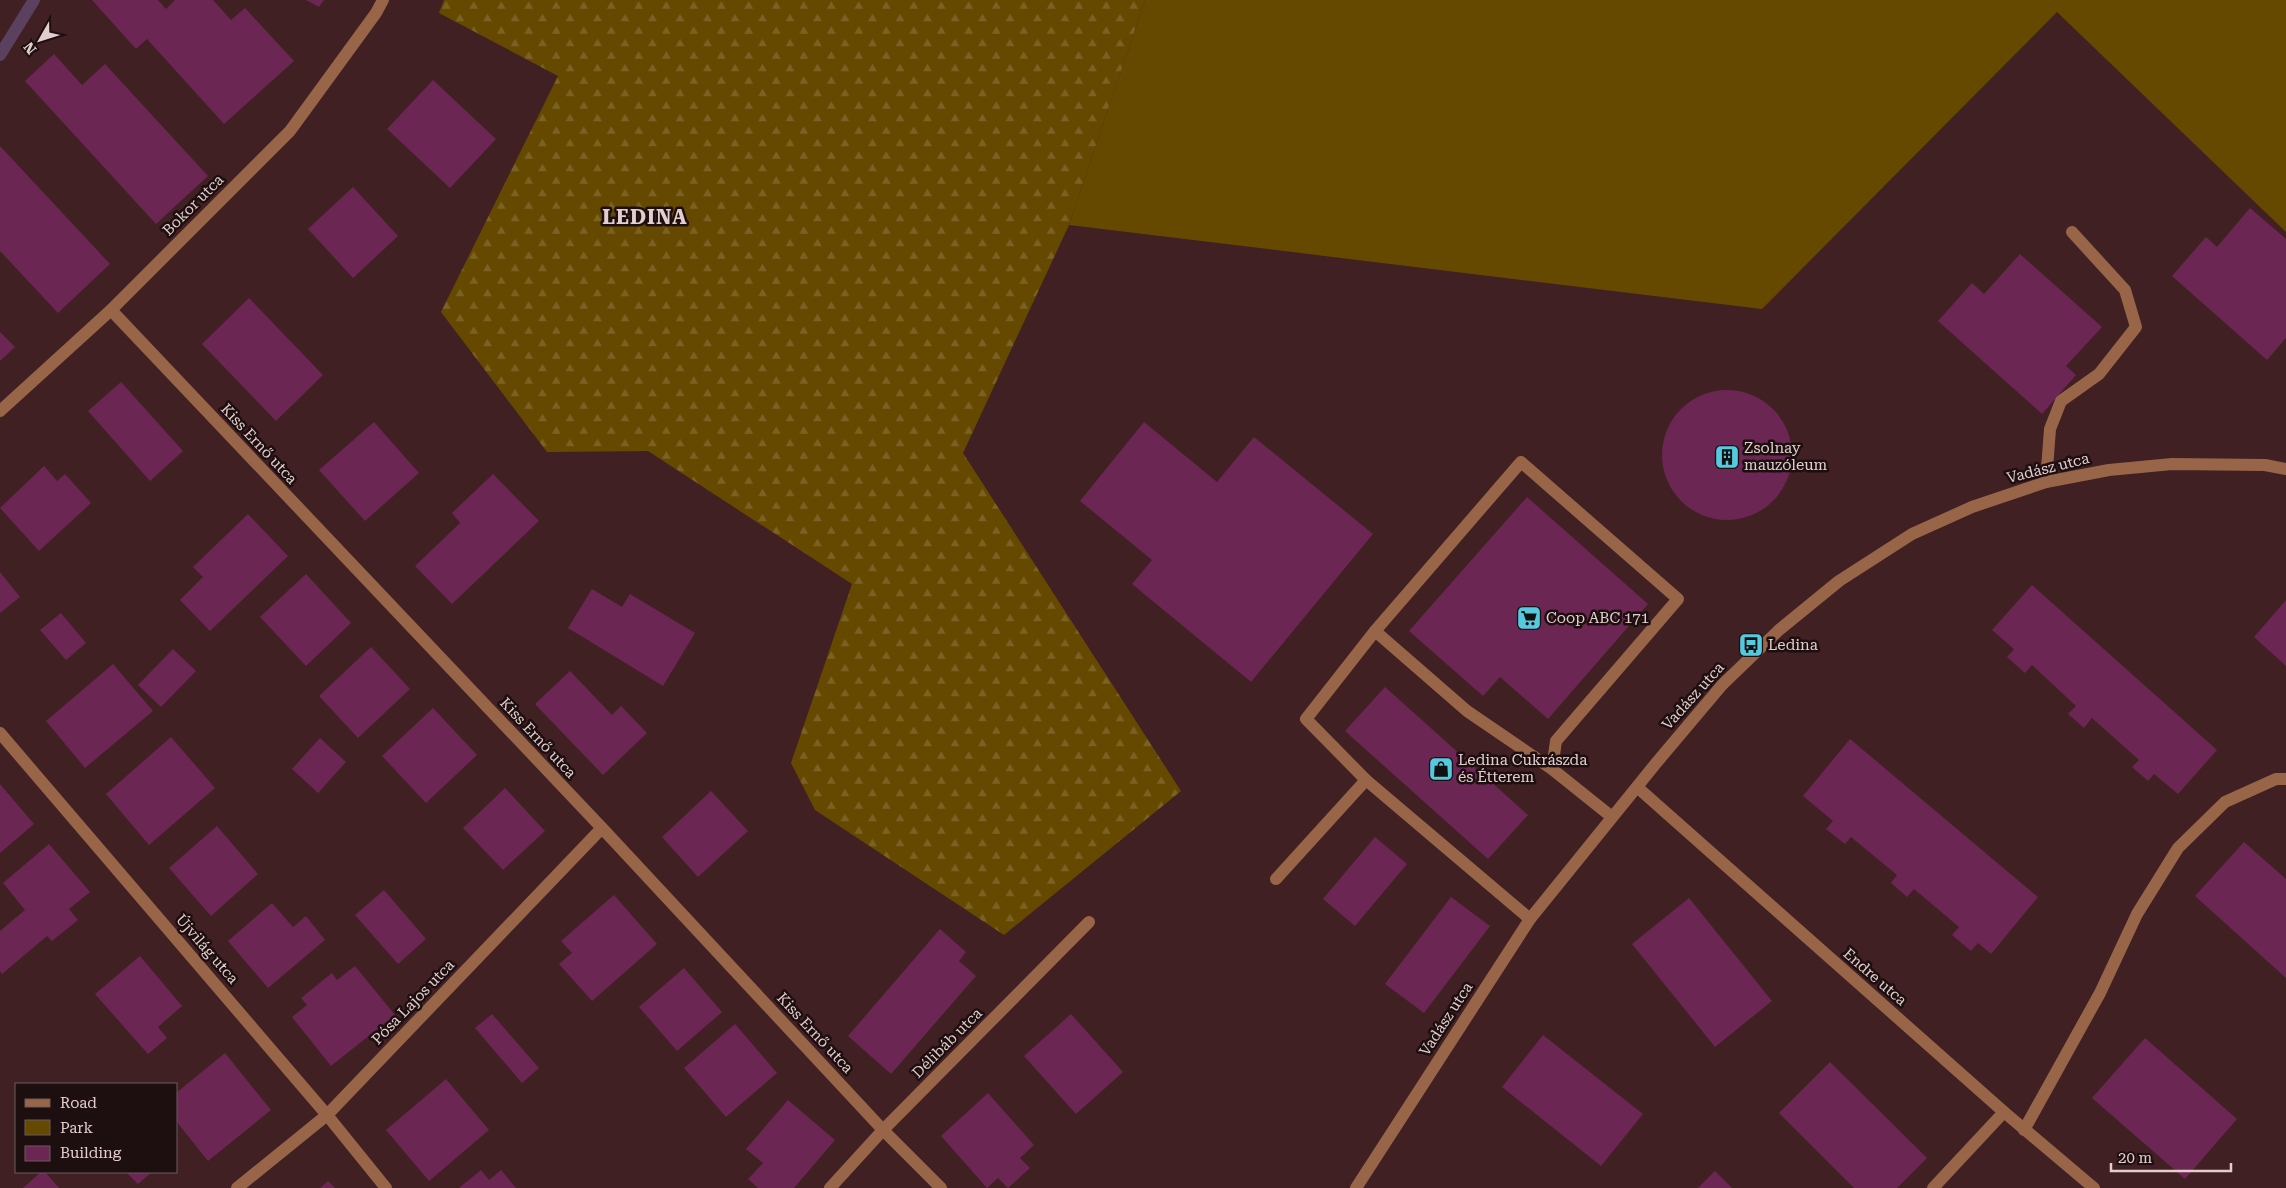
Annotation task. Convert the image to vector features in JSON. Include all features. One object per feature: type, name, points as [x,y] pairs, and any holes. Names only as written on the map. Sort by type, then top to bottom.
[{"type":"street","name":"Bokor utca","points":[[0,411],[111,310],[290,131],[376,12],[382,0]]},
{"type":"street","points":[[2046,482],[2050,429],[2061,401],[2099,374],[2136,327],[2125,290],[2072,232]]},
{"type":"street","name":"Kiss Ernő utca","points":[[111,310],[602,828],[883,1130],[941,1188]]},
{"type":"street","points":[[1530,919],[1366,780],[1306,719],[1375,631],[1520,462],[1678,599],[1556,741],[1552,769]]},
{"type":"street","name":"Vadász utca","points":[[1356,1188],[1530,919],[1722,685],[1780,630],[1839,581],[1912,534],[1972,507],[2046,482],[2109,470],[2172,464],[2265,465],[2286,469]]},
{"type":"street","points":[[1375,631],[1467,711],[1552,769],[1612,817]]},
{"type":"street","name":"Újvilág utca","points":[[0,733],[327,1115],[386,1188]]},
{"type":"street","points":[[2024,1130],[2100,993],[2136,914],[2178,848],[2225,802],[2276,778],[2286,779]]},
{"type":"street","points":[[1276,879],[1366,780]]},
{"type":"street","name":"Endre utca","points":[[1637,787],[2024,1130],[2094,1188]]},
{"type":"street","name":"Pósa Lajos utca","points":[[237,1188],[327,1115],[602,828]]},
{"type":"street","name":"Délibáb utca","points":[[830,1188],[883,1130],[1089,922]]},
{"type":"street","points":[[1933,1188],[2004,1112]]},
{"type":"green space","points":[[444,0],[1145,0],[1069,225],[963,453],[1181,791],[1004,935],[815,810],[791,763],[852,584],[648,451],[547,452],[441,312],[558,76],[439,13]]},
{"type":"green space","points":[[1145,0],[2286,0],[2286,232],[2057,12],[1762,309],[1069,225]]},
{"type":"building","points":[[92,0],[158,0],[166,9],[175,0],[213,0],[231,20],[245,8],[294,61],[224,124],[147,39],[136,49]]},
{"type":"building","points":[[306,0],[324,0],[319,7]]},
{"type":"building","points":[[54,54],[82,85],[105,64],[208,176],[156,224],[25,81]]},
{"type":"building","points":[[433,80],[496,139],[450,188],[387,129]]},
{"type":"building","points":[[0,146],[110,264],[58,313],[0,251]]},
{"type":"building","points":[[353,187],[398,236],[353,278],[308,229]]},
{"type":"building","points":[[2250,208],[2286,239],[2286,338],[2267,360],[2172,276],[2206,237],[2217,247]]},
{"type":"building","points":[[2020,254],[2102,327],[2066,366],[2076,375],[2042,414],[1938,321],[1972,283],[1984,294]]},
{"type":"building","points":[[249,298],[323,375],[276,421],[202,344]]},
{"type":"building","points":[[0,332],[15,347],[0,361]]},
{"type":"building","points":[[121,382],[183,451],[150,481],[88,411]]},
{"type":"building","name":"Zsolnay mauzóleum","points":[[1727,390],[1740,391],[1752,395],[1773,409],[1787,430],[1791,442],[1791,468],[1787,480],[1773,501],[1752,515],[1740,519],[1727,520],[1714,519],[1702,515],[1681,501],[1667,480],[1663,468],[1662,455],[1663,442],[1667,430],[1681,409],[1702,395],[1714,391]]},
{"type":"building","points":[[374,422],[419,473],[365,521],[319,470]]},
{"type":"building","points":[[1144,422],[1217,482],[1254,437],[1373,534],[1251,682],[1132,584],[1152,560],[1080,501]]},
{"type":"building","points":[[44,466],[57,481],[65,474],[91,503],[39,551],[0,508]]},
{"type":"building","points":[[493,474],[539,521],[452,604],[415,566],[460,523],[452,513]]},
{"type":"building","name":"Coop ABC 171","points":[[1527,497],[1648,604],[1548,719],[1500,677],[1483,696],[1409,631]]},
{"type":"building","points":[[248,514],[288,556],[210,631],[180,600],[203,577],[193,567]]},
{"type":"building","points":[[0,572],[20,597],[0,613]]},
{"type":"building","points":[[306,574],[351,623],[306,666],[260,617]]},
{"type":"building","points":[[2032,585],[2217,750],[2178,794],[2154,774],[2148,781],[2132,767],[2139,760],[2092,718],[2084,728],[2068,714],[2076,706],[2032,665],[2025,673],[2007,657],[2014,649],[1992,630]]},
{"type":"building","points":[[592,589],[622,607],[630,594],[695,633],[663,686],[568,628]]},
{"type":"building","points":[[2286,600],[2286,666],[2254,637]]},
{"type":"building","points":[[61,613],[86,643],[66,660],[40,630]]},
{"type":"building","points":[[371,647],[410,689],[358,738],[319,696]]},
{"type":"building","points":[[173,649],[196,671],[161,707],[138,685]]},
{"type":"building","points":[[113,664],[153,711],[85,768],[46,721]]},
{"type":"building","points":[[570,671],[612,715],[621,706],[647,733],[603,775],[535,704]]},
{"type":"building","points":[[1385,687],[1528,815],[1488,859],[1345,731]]},
{"type":"building","points":[[433,708],[477,755],[426,803],[382,756]]},
{"type":"building","points":[[171,737],[215,788],[149,845],[106,794]]},
{"type":"building","points":[[320,738],[346,762],[318,793],[292,769]]},
{"type":"building","points":[[1850,739],[2038,897],[1991,954],[1978,943],[1971,951],[1952,935],[1959,927],[1914,889],[1907,897],[1891,883],[1897,875],[1851,837],[1845,844],[1826,829],[1833,821],[1803,796]]},
{"type":"building","points":[[0,784],[34,824],[0,853]]},
{"type":"building","points":[[505,788],[545,831],[503,870],[463,828]]},
{"type":"building","points":[[711,791],[748,831],[698,877],[662,837]]},
{"type":"building","points":[[217,826],[258,874],[211,916],[169,868]]},
{"type":"building","points":[[1375,837],[1407,864],[1355,926],[1323,899]]},
{"type":"building","points":[[2244,842],[2286,879],[2286,978],[2195,896]]},
{"type":"building","points":[[49,844],[90,892],[69,909],[78,920],[52,941],[47,936],[2,974],[0,971],[0,931],[25,910],[3,883]]},
{"type":"building","points":[[384,890],[426,939],[398,964],[355,915]]},
{"type":"building","points":[[614,895],[657,944],[592,1001],[559,964],[572,953],[561,941]]},
{"type":"building","points":[[1451,897],[1490,926],[1424,1013],[1385,984]]},
{"type":"building","points":[[1689,898],[1772,1001],[1715,1047],[1632,944]]},
{"type":"building","points":[[272,903],[293,927],[306,916],[325,940],[268,988],[228,941]]},
{"type":"building","points":[[940,929],[966,952],[959,961],[976,976],[891,1074],[848,1036]]},
{"type":"building","points":[[140,956],[182,1006],[158,1027],[167,1038],[148,1054],[95,994]]},
{"type":"building","points":[[355,966],[395,1015],[331,1066],[292,1017],[307,1005],[301,998],[332,973],[337,980]]},
{"type":"building","points":[[684,968],[722,1012],[677,1051],[639,1007]]},
{"type":"building","points":[[492,1014],[539,1068],[522,1083],[475,1028]]},
{"type":"building","points":[[1071,1014],[1123,1072],[1076,1114],[1024,1056]]},
{"type":"building","points":[[735,1024],[777,1073],[726,1117],[684,1068]]},
{"type":"building","points":[[1543,1035],[1643,1114],[1601,1166],[1502,1087]]},
{"type":"building","points":[[2145,1038],[2237,1119],[2185,1179],[2092,1098]]},
{"type":"building","points":[[225,1053],[271,1110],[208,1161],[178,1124],[178,1091]]},
{"type":"building","points":[[1830,1062],[1927,1158],[1897,1188],[1854,1188],[1779,1113]]},
{"type":"building","points":[[446,1079],[489,1130],[429,1181],[386,1130]]},
{"type":"building","points":[[988,1093],[1034,1145],[1020,1158],[1030,1168],[1008,1188],[998,1178],[987,1188],[941,1136]]},
{"type":"building","points":[[788,1100],[835,1140],[794,1188],[758,1188],[748,1179],[763,1163],[746,1149]]},
{"type":"building","points":[[481,1170],[489,1180],[501,1170],[516,1188],[459,1188]]},
{"type":"building","points":[[1715,1171],[1732,1188],[1698,1188]]},
{"type":"building","points":[[40,1173],[46,1173],[59,1188],[23,1188]]},
{"type":"building","points":[[127,1173],[151,1173],[138,1184]]},
{"type":"building","points":[[328,1181],[335,1188],[320,1188]]},
{"type":"waterway","points":[[0,55],[34,0]]},
{"type":"place","name":"Zsolnay mauzóleum","points":[[1727,457]]},
{"type":"place","name":"Coop ABC 171","points":[[1529,618]]},
{"type":"place","name":"Ledina","points":[[1751,645]]},
{"type":"place","name":"Ledina Cukrászda és Étterem","points":[[1441,769]]},
{"type":"district","name":"LEDINA","points":[[645,217]]}]
